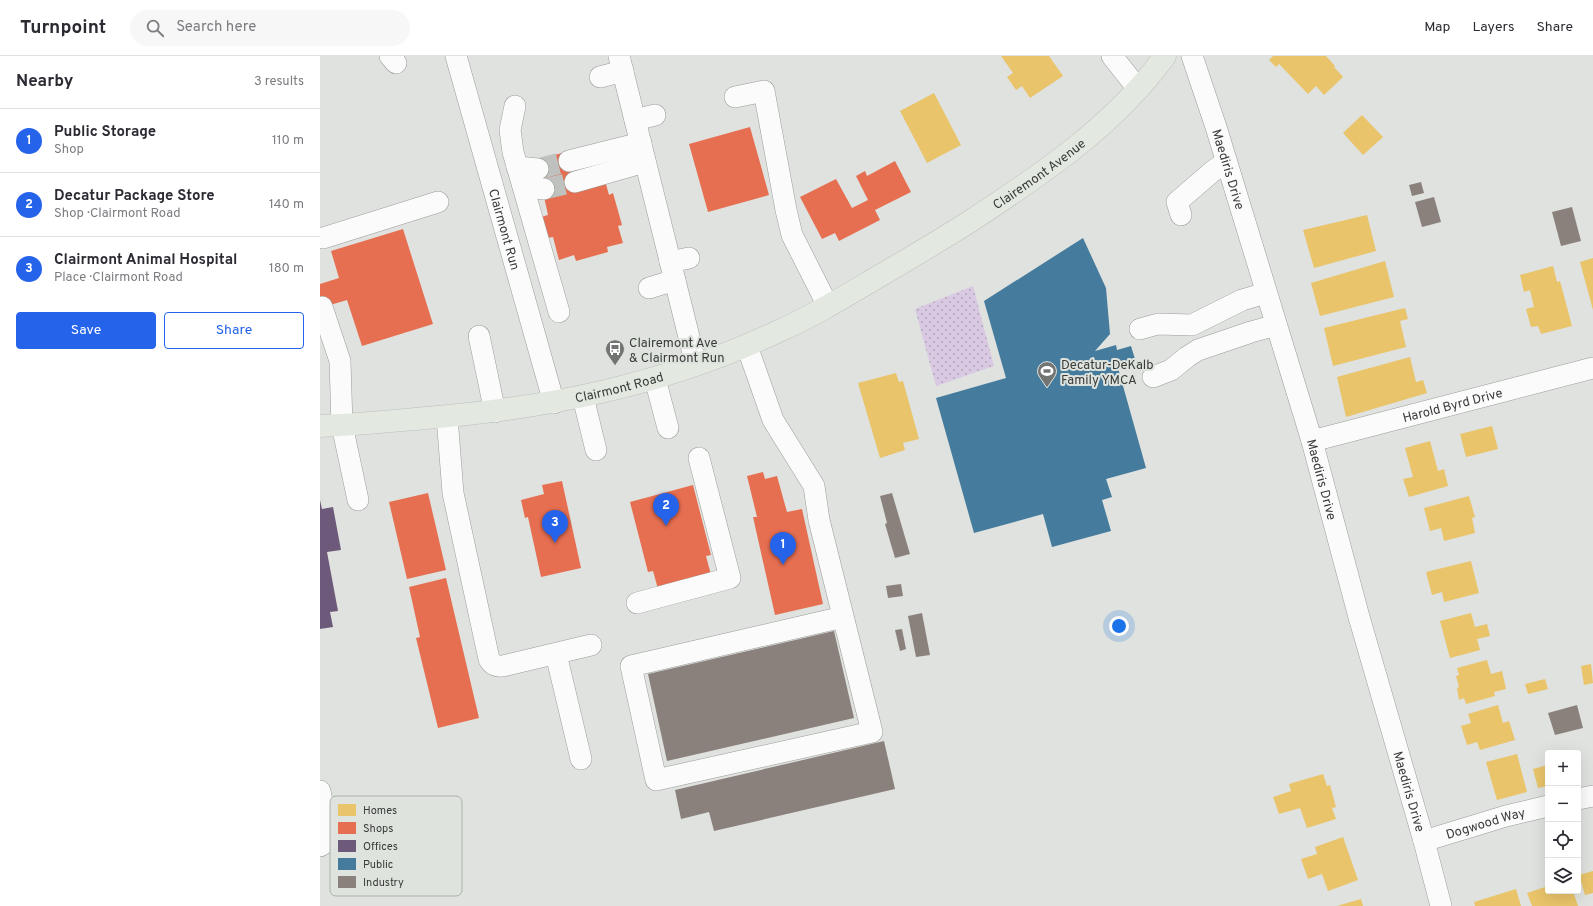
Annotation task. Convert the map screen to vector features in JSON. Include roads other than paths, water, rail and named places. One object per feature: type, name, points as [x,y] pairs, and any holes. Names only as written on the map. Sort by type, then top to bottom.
[{"type":"main road","name":"Clairemont Avenue","points":[[894,268],[999,202],[1052,166],[1122,107],[1138,90],[1165,56]]},
{"type":"main road","name":"Clairmont Road","points":[[320,426],[495,412],[554,403],[655,379],[696,366],[747,346],[828,306],[894,268]]},
{"type":"street","name":"Clairmont Run","points":[[456,56],[554,403]]},
{"type":"street","points":[[1112,56],[1138,90]]},
{"type":"street","name":"Maediris Drive","points":[[1192,56],[1312,441],[1359,617],[1424,841],[1441,906]]},
{"type":"street","points":[[600,77],[621,64],[645,118],[643,153],[678,267],[696,366]]},
{"type":"street","points":[[735,97],[764,91],[792,235],[828,306]]},
{"type":"street","points":[[515,106],[510,130],[531,178],[559,312]]},
{"type":"street","points":[[572,171],[643,153]]},
{"type":"street","points":[[1179,209],[1213,171],[1226,162]]},
{"type":"street","points":[[324,238],[438,202]]},
{"type":"street","points":[[649,288],[678,267]]},
{"type":"street","points":[[1140,329],[1158,324],[1192,325],[1242,300],[1266,292]]},
{"type":"street","points":[[322,307],[340,361],[342,425],[358,500]]},
{"type":"street","points":[[1153,377],[1172,370],[1198,350],[1250,332],[1276,326]]},
{"type":"street","points":[[479,336],[495,412]]},
{"type":"street","points":[[747,346],[773,420],[814,486],[819,520],[872,732],[656,780],[631,666],[843,617]]},
{"type":"street","name":"Harold Byrd Drive","points":[[1312,441],[1593,368]]},
{"type":"street","points":[[655,379],[668,428]]},
{"type":"street","points":[[583,397],[596,450]]},
{"type":"street","points":[[447,417],[453,493],[489,659],[494,665],[499,667],[592,646]]},
{"type":"street","points":[[636,603],[730,578],[699,458]]},
{"type":"street","points":[[556,654],[581,758]]},
{"type":"street","points":[[320,791],[329,840],[320,846]]},
{"type":"street","points":[[1581,798],[1593,796]]},
{"type":"street","name":"Dogwood Way","points":[[1424,841],[1506,816],[1545,807]]},
{"type":"tunnel","points":[[538,169],[569,161]]},
{"type":"tunnel","points":[[544,189],[575,182]]},
{"type":"place","name":"Clairemont Ave & Clairmont Run","points":[[615,366]]},
{"type":"place","name":"Decatur-DeKalb Family YMCA","points":[[1047,388]]},
{"type":"place","name":"Decatur Package Store","points":[[666,526]]},
{"type":"place","name":"Clairmont Animal Hospital","points":[[555,543]]},
{"type":"place","name":"Public Storage","points":[[783,565]]}]
